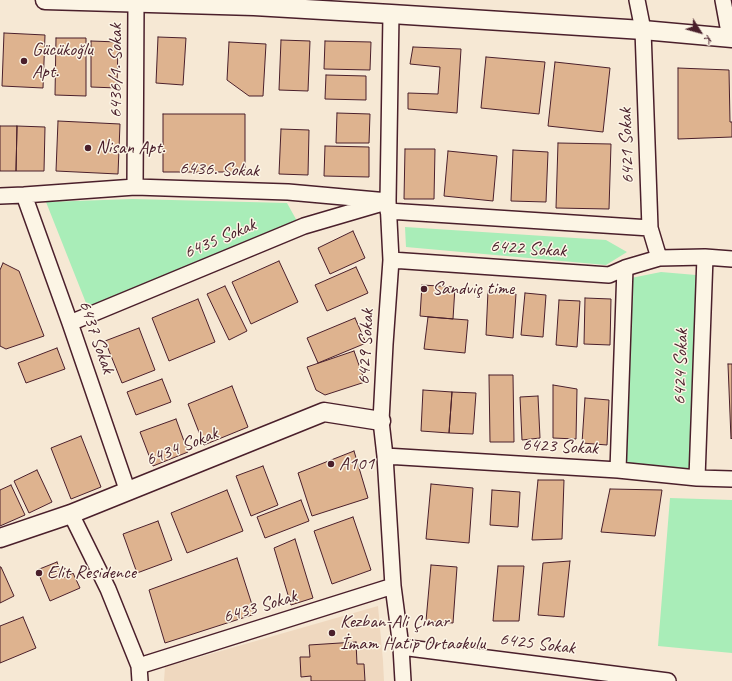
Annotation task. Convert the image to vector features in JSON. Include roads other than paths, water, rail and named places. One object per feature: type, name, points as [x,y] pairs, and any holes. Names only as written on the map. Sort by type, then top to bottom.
[{"type":"street","points":[[45,0],[254,6],[389,7],[731,38],[723,0]]},
{"type":"street","name":"6421 Sokak","points":[[637,0],[643,30],[650,228],[659,258]]},
{"type":"street","name":"6436/1. Sokak","points":[[135,188],[136,3]]},
{"type":"street","name":"6429 Sokak","points":[[389,7],[388,206],[391,260],[381,421],[385,456],[393,586],[401,647],[403,681]]},
{"type":"street","name":"6436. Sokak","points":[[0,196],[135,188],[288,192],[388,206]]},
{"type":"street","name":"6437 Sokak","points":[[24,195],[128,492]]},
{"type":"street","name":"6422 Sokak","points":[[388,206],[650,228]]},
{"type":"street","name":"6435 Sokak","points":[[70,323],[304,226],[388,206]]},
{"type":"street","name":"6422 Sokak","points":[[391,260],[608,275],[625,268],[659,258],[704,257],[732,259]]},
{"type":"street","name":"6424 Sokak","points":[[697,478],[704,257]]},
{"type":"street","points":[[618,470],[625,268]]},
{"type":"street","name":"6434 Sokak","points":[[0,538],[71,514],[128,492],[324,412],[381,421]]},
{"type":"street","name":"6423 Sokak","points":[[385,456],[618,470],[697,478],[732,479]]},
{"type":"street","points":[[71,514],[108,589],[139,666],[140,681]]},
{"type":"street","name":"6433 Sokak","points":[[139,666],[393,586]]},
{"type":"street","name":"6425 Sokak","points":[[401,647],[668,681]]},
{"type":"place","name":"Gücükoğlu Apt.","points":[[24,61]]},
{"type":"place","name":"Nisan Apt.","points":[[88,148]]},
{"type":"place","name":"Sandviç time","points":[[424,289]]},
{"type":"place","name":"A101","points":[[331,464]]},
{"type":"place","name":"Elit Residence","points":[[39,573]]},
{"type":"place","name":"Kezban-Ali Çınar İmam Hatip Ortaokulu","points":[[332,633]]}]
